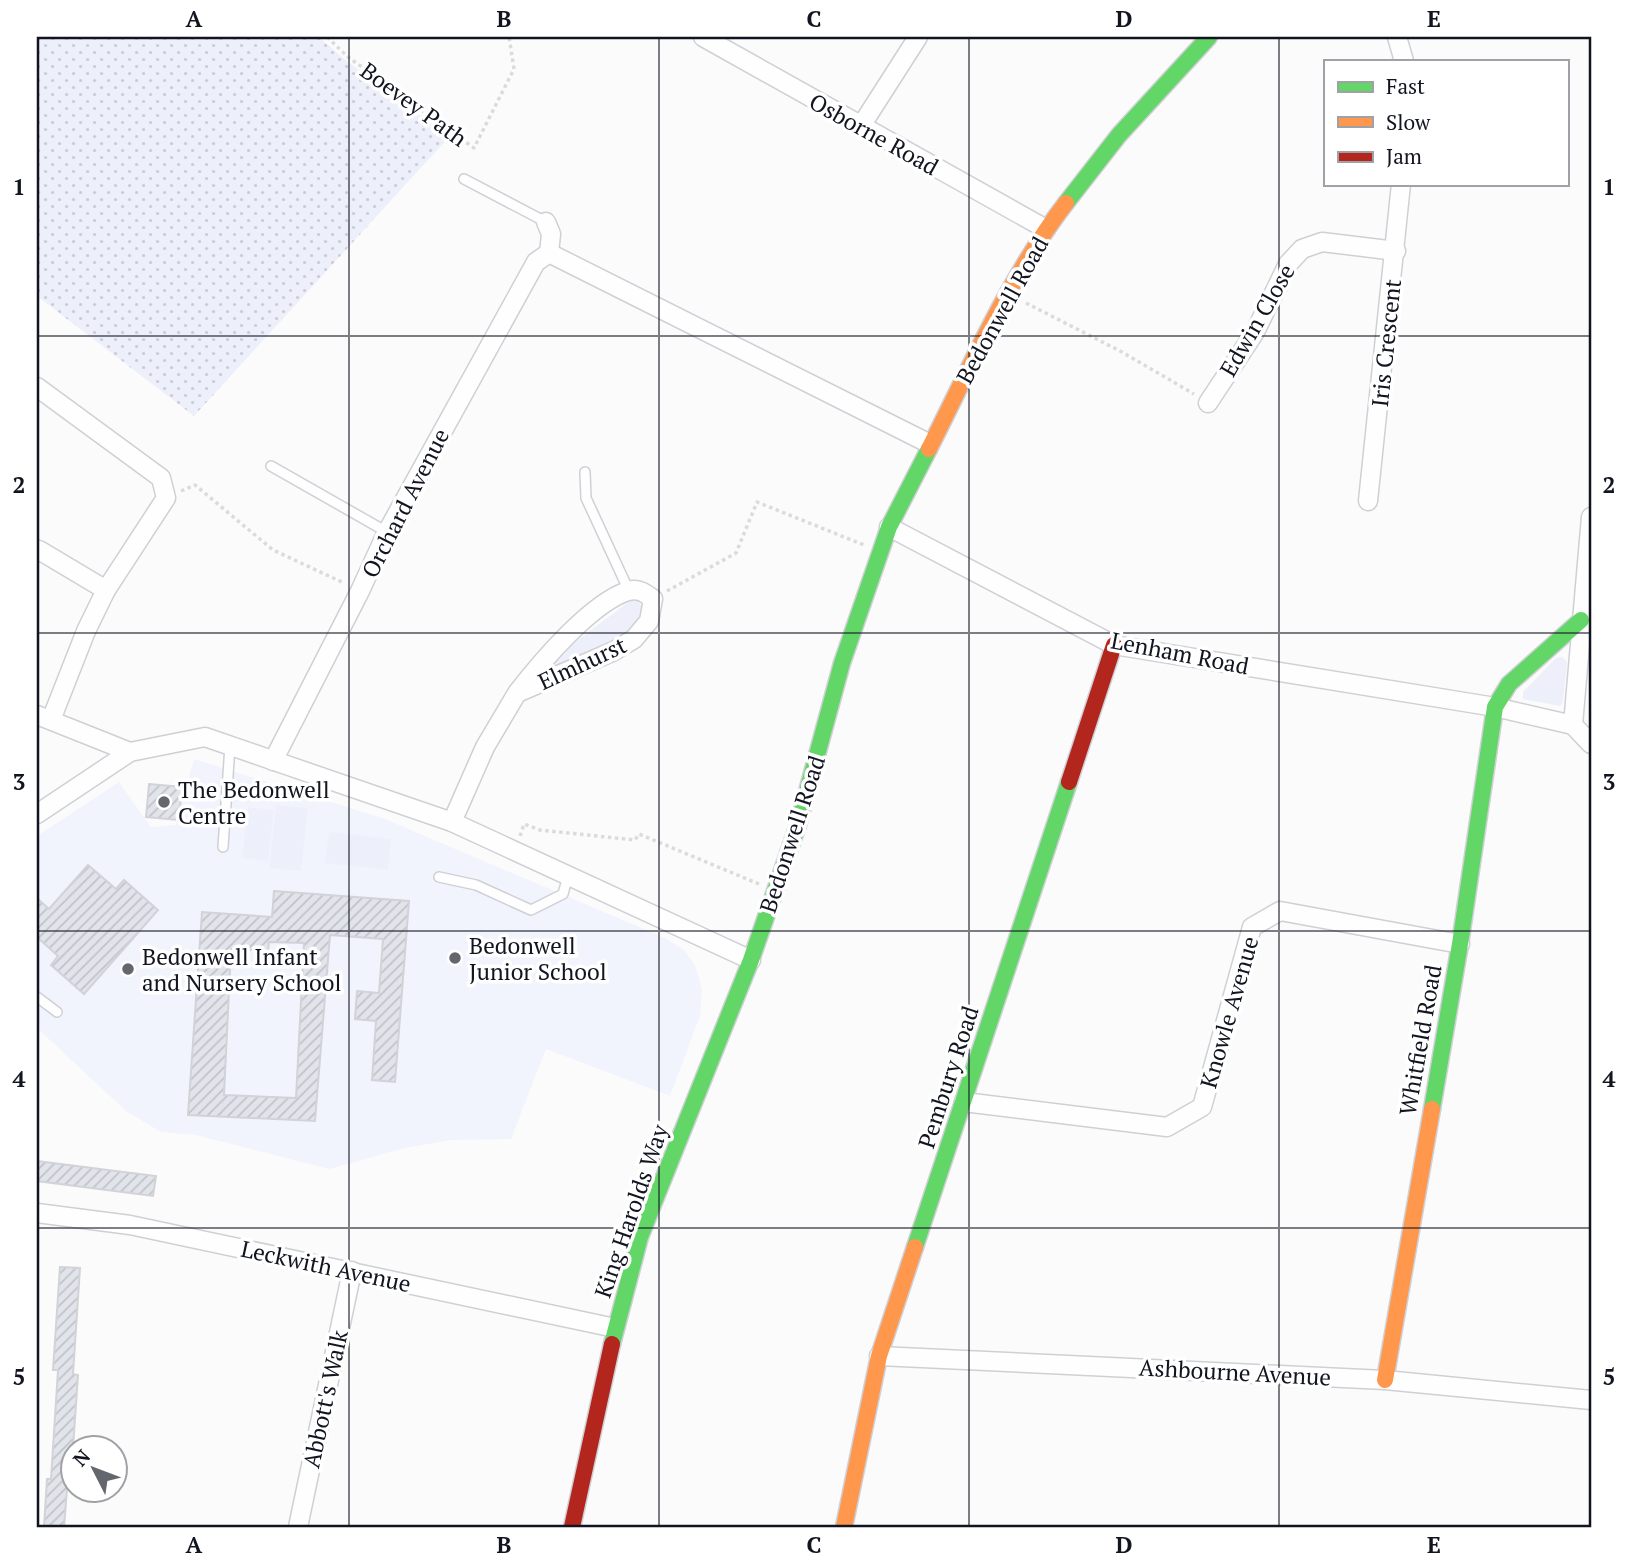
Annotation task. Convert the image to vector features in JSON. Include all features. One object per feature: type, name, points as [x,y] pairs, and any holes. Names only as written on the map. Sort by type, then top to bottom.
[{"type":"street","name":"Osborne Road","points":[[703,37],[1046,229]]},
{"type":"street","points":[[861,127],[918,37]]},
{"type":"street","name":"Bedonwell Road","points":[[751,960],[798,825],[842,663],[879,552],[930,443],[1046,229],[1119,135],[1209,37]]},
{"type":"street","points":[[1397,37],[1404,60]]},
{"type":"street","name":"Iris Crescent","points":[[1368,501],[1402,186]]},
{"type":"street","points":[[546,222],[551,234],[549,253],[930,443]]},
{"type":"street","name":"Edwin Close","points":[[1208,403],[1255,332],[1288,264],[1302,249],[1322,242],[1396,251]]},
{"type":"street","name":"Orchard Avenue","points":[[273,761],[360,591],[387,532],[536,262],[549,253]]},
{"type":"street","points":[[37,387],[161,478],[166,498],[107,590],[44,718],[130,752]]},
{"type":"street","points":[[1591,517],[1573,725],[1591,744]]},
{"type":"street","name":"Lenham Road","points":[[889,527],[1114,645],[1495,707],[1573,725]]},
{"type":"street","points":[[39,550],[107,590]]},
{"type":"street","points":[[629,591],[642,591],[653,599]]},
{"type":"street","name":"Elmhurst","points":[[452,822],[485,747],[517,692],[546,656],[600,607],[629,591]]},
{"type":"street","name":"Elmhurst","points":[[517,692],[614,651],[634,639],[649,621],[653,599]]},
{"type":"street","points":[[1495,707],[1509,684],[1581,620]]},
{"type":"street","name":"Pembury Road","points":[[844,1527],[878,1356],[1114,645]]},
{"type":"street","name":"Whitfield Road","points":[[1385,1380],[1460,944],[1495,707]]},
{"type":"street","points":[[37,814],[130,752],[205,737],[452,822],[751,960]]},
{"type":"street","name":"Knowle Avenue","points":[[964,1102],[1167,1127],[1202,1107],[1252,927],[1280,911],[1460,944]]},
{"type":"street","name":"King Harolds Way","points":[[572,1527],[615,1328],[640,1237],[751,960]]},
{"type":"street","name":"Leckwith Avenue","points":[[37,1213],[130,1225],[615,1328]]},
{"type":"street","name":"Abbott's Walk","points":[[298,1527],[352,1272]]},
{"type":"street","name":"Ashbourne Avenue","points":[[878,1356],[1385,1380],[1591,1400]]},
{"type":"lane","points":[[464,179],[546,222]]},
{"type":"lane","points":[[271,466],[387,532]]},
{"type":"lane","points":[[585,472],[586,498],[629,591]]},
{"type":"lane","points":[[223,847],[230,746]]},
{"type":"lane","points":[[439,877],[476,885],[531,910],[563,894],[568,876]]},
{"type":"lane","points":[[37,997],[57,1012]]},
{"type":"path","name":"Boevey Path","points":[[327,37],[348,57],[474,148],[513,69],[509,37]]},
{"type":"path","points":[[1009,293],[1122,352],[1208,403]]},
{"type":"path","points":[[166,498],[195,485],[273,550],[360,591]]},
{"type":"path","points":[[653,599],[736,553],[757,502],[879,552]]},
{"type":"path","points":[[514,850],[524,824],[540,830],[635,841],[639,834],[775,891]]},
{"type":"shaded area","points":[[37,37],[319,37],[449,137],[194,416],[37,296]]},
{"type":"shaded area","points":[[637,600],[644,609],[629,634],[603,651],[544,674],[575,642],[630,601]]},
{"type":"shaded area","points":[[1562,657],[1567,662],[1563,702],[1560,706],[1523,699],[1523,692],[1556,658]]},
{"type":"shaded area","name":"Bedonwell Junior School","points":[[194,759],[385,819],[665,938],[684,950],[695,965],[702,989],[700,1016],[670,1096],[546,1049],[511,1139],[451,1140],[405,1148],[329,1169],[196,1135],[161,1132],[126,1111],[37,1028],[37,836],[119,782],[151,827],[176,825]]},
{"type":"shaded area","points":[[276,805],[308,808],[301,871],[269,868]]},
{"type":"shaded area","points":[[248,807],[274,810],[268,861],[242,858]]},
{"type":"shaded area","points":[[329,832],[391,839],[388,870],[325,863]]},
{"type":"building","name":"The Bedonwell Centre","points":[[149,784],[182,787],[179,820],[146,817]]},
{"type":"building","points":[[88,865],[116,889],[124,880],[158,910],[84,994],[51,965],[58,956],[37,937],[37,898],[49,909]]},
{"type":"building","points":[[274,891],[409,901],[395,1082],[372,1080],[376,1021],[355,1019],[357,991],[379,993],[383,939],[330,935],[315,1121],[188,1115],[202,912],[272,917]],"holes":[[[269,942],[304,943],[296,1098],[224,1095],[231,949],[268,951]]]},
{"type":"building","points":[[37,1161],[156,1176],[153,1196],[37,1181]]},
{"type":"building","points":[[60,1267],[80,1268],[73,1374],[78,1375],[74,1434],[60,1434],[60,1504],[66,1504],[64,1527],[44,1527],[47,1479],[51,1479],[58,1370],[53,1370]]},
{"type":"traffic: fast","points":[[1066,203],[1119,135],[1209,37]]},
{"type":"traffic: fast","points":[[612,1344],[640,1237],[751,960],[798,825],[842,663],[889,527],[929,449]]},
{"type":"traffic: fast","points":[[1432,1109],[1460,944],[1495,707],[1509,684],[1581,620]]},
{"type":"traffic: fast","points":[[915,1247],[1069,782]]},
{"type":"traffic: slow","points":[[929,449],[1009,291],[1045,231],[1066,203]]},
{"type":"traffic: slow","points":[[1385,1380],[1432,1109]]},
{"type":"traffic: slow","points":[[844,1527],[879,1356],[915,1247]]},
{"type":"traffic: jam","points":[[1069,782],[1114,645]]},
{"type":"traffic: jam","points":[[572,1527],[612,1344]]},
{"type":"place","name":"The Bedonwell Centre","points":[[164,802]]},
{"type":"place","name":"Bedonwell Junior School","points":[[455,958]]},
{"type":"place","name":"Bedonwell Infant and Nursery School","points":[[128,969]]}]
